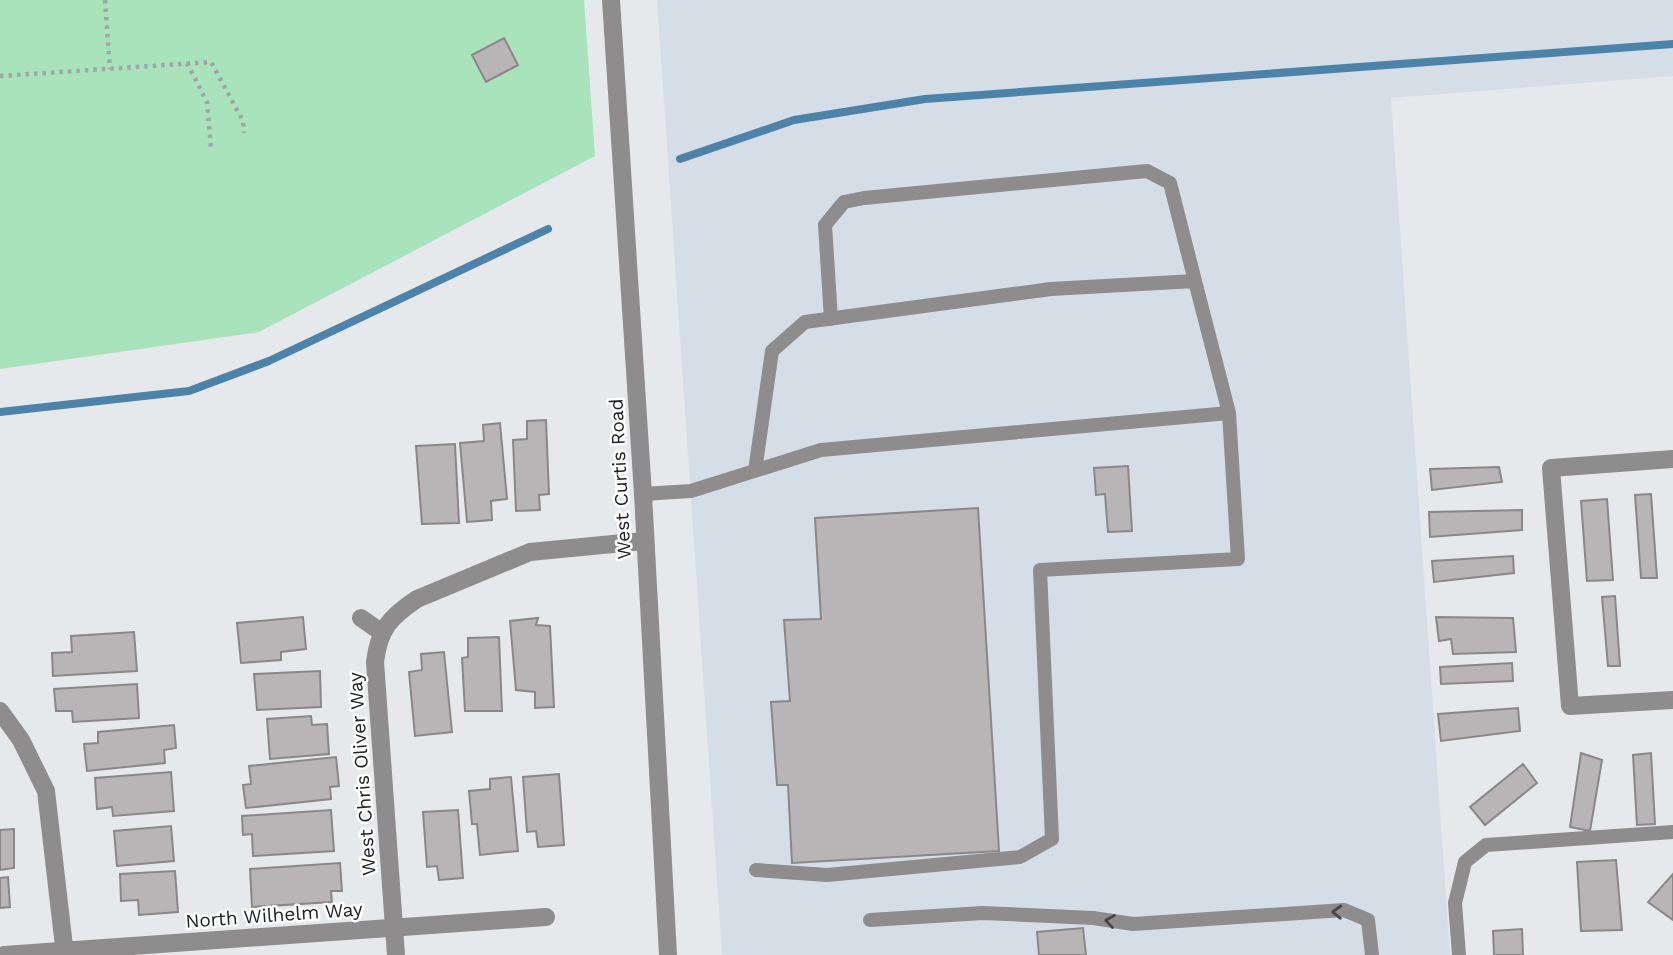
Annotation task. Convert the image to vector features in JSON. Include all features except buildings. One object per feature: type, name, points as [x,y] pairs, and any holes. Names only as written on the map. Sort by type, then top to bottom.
[{"type":"street","name":"West Curtis Road","points":[[611,0],[643,494],[668,955]]},
{"type":"street","points":[[1673,459],[1550,468],[1570,706],[1673,700]]},
{"type":"street","points":[[361,618],[381,632],[403,608],[416,599],[530,552],[644,541]]},
{"type":"street","name":"West Chris Oliver Way","points":[[381,632],[376,662],[396,955]]},
{"type":"street","points":[[0,711],[21,740],[46,791],[65,953]]},
{"type":"street","name":"North Wilhelm Way","points":[[4,955],[65,953],[546,917]]},
{"type":"lane","points":[[756,870],[827,875],[1020,857],[1052,839],[1040,570],[1238,559],[1228,413],[1170,183],[1147,171],[844,202],[825,225],[831,319]]},
{"type":"lane","points":[[755,471],[772,351],[805,322],[1051,289],[1195,281]]},
{"type":"lane","points":[[643,494],[691,491],[821,450],[1228,413]]},
{"type":"lane","points":[[1459,955],[1455,903],[1465,862],[1486,845],[1673,832]]},
{"type":"lane","points":[[870,920],[983,913],[1093,918],[1133,924],[1344,910],[1368,920],[1372,955]]},
{"type":"path","points":[[105,0],[110,69]]},
{"type":"path","points":[[0,76],[211,62],[243,121],[244,133]]},
{"type":"path","points":[[187,63],[206,102],[211,148]]},
{"type":"shaded area","points":[[657,0],[1673,0],[1673,76],[1391,98],[1450,955],[722,955]]},
{"type":"green space","points":[[0,0],[584,0],[595,156],[259,332],[0,369]]},
{"type":"waterway","points":[[680,159],[794,120],[925,99],[1673,44]]},
{"type":"waterway","points":[[0,412],[189,391],[269,361],[548,229]]}]
